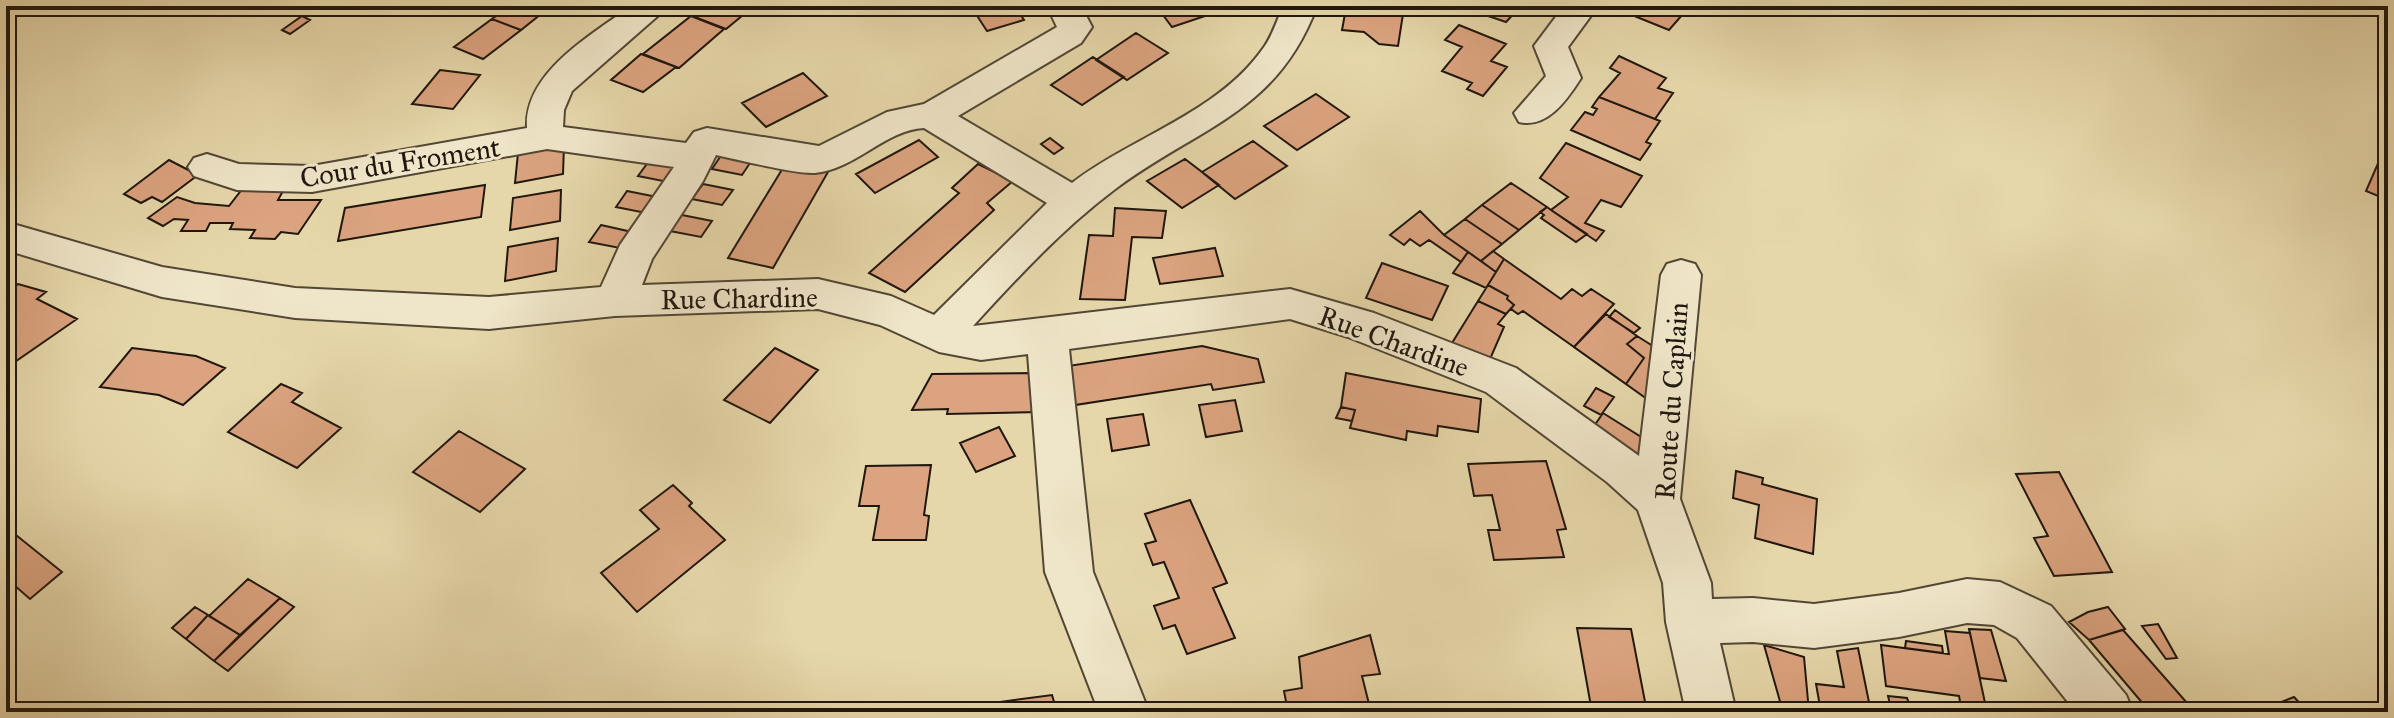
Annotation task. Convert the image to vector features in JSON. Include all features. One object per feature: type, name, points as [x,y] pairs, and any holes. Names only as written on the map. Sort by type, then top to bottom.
[{"type":"street","points":[[547,137],[545,113],[552,94],[567,76],[652,6]]},
{"type":"street","points":[[931,116],[1069,35],[1075,27],[1064,6]]},
{"type":"street","points":[[939,336],[1027,243],[1074,202],[1126,163],[1239,97],[1258,81],[1272,66],[1287,40],[1300,6]]},
{"type":"street","points":[[1532,113],[1564,78],[1551,46],[1581,6]]},
{"type":"street","points":[[615,301],[634,255],[690,172],[707,141],[814,160],[828,158],[901,120],[916,115],[931,116],[1074,202]]},
{"type":"street","name":"Cour du Froment","points":[[207,167],[237,177],[271,181],[312,179],[547,137],[696,157]]},
{"type":"street","name":"Rue Chardine","points":[[6,236],[162,282],[295,303],[489,313],[615,301],[818,294],[891,312],[939,336],[981,344],[1290,304],[1359,324],[1501,380],[1623,469],[1657,499]]},
{"type":"street","name":"Route du Caplain","points":[[1681,275],[1657,499],[1687,583],[1690,622],[1711,712]]},
{"type":"street","points":[[1047,337],[1069,572],[1124,712]]},
{"type":"street","points":[[1690,622],[1753,620],[1814,626],[1899,615],[1967,601],[2000,604],[2034,622],[2108,712]]},
{"type":"building","points":[[509,6],[551,6],[521,30],[492,19]]},
{"type":"building","points":[[705,6],[754,6],[726,29],[692,16]]},
{"type":"building","points":[[975,6],[1015,6],[1024,20],[987,31],[974,11],[977,10]]},
{"type":"building","points":[[1200,6],[1208,15],[1172,27],[1157,7]]},
{"type":"building","points":[[1476,6],[1521,6],[1506,22],[1488,16],[1491,12]]},
{"type":"building","points":[[1633,6],[1690,6],[1669,30],[1627,13]]},
{"type":"building","points":[[1346,8],[1403,14],[1398,46],[1379,44],[1364,32],[1342,30]]},
{"type":"building","points":[[302,16],[310,20],[290,34],[282,30]]},
{"type":"building","points":[[691,16],[724,29],[679,68],[643,54]]},
{"type":"building","points":[[492,19],[521,30],[483,59],[454,47]]},
{"type":"building","points":[[1459,25],[1506,44],[1491,61],[1507,67],[1483,96],[1467,89],[1472,83],[1442,71],[1462,47],[1445,40]]},
{"type":"building","points":[[1136,33],[1168,53],[1127,80],[1096,60]]},
{"type":"building","points":[[641,54],[676,67],[643,92],[611,80]]},
{"type":"building","points":[[1619,56],[1666,78],[1658,88],[1673,93],[1655,119],[1599,97],[1620,73],[1610,68]]},
{"type":"building","points":[[1093,57],[1124,77],[1082,105],[1051,85]]},
{"type":"building","points":[[440,70],[480,75],[453,109],[412,104]]},
{"type":"building","points":[[803,73],[827,96],[766,127],[742,103]]},
{"type":"building","points":[[1316,94],[1349,117],[1297,150],[1264,126]]},
{"type":"building","points":[[1599,97],[1660,121],[1646,142],[1651,144],[1640,160],[1571,130],[1585,112],[1593,115],[1597,109],[1592,107]]},
{"type":"building","points":[[1050,138],[1063,148],[1054,154],[1041,144]]},
{"type":"building","points":[[919,140],[938,157],[875,193],[856,174]]},
{"type":"building","points":[[1253,141],[1287,166],[1235,199],[1202,172]]},
{"type":"building","points":[[1566,143],[1642,176],[1621,207],[1601,200],[1585,223],[1604,231],[1596,241],[1551,210],[1568,197],[1540,178]]},
{"type":"building","points":[[564,145],[563,174],[515,183],[518,153]]},
{"type":"building","points":[[2388,145],[2388,200],[2366,191]]},
{"type":"building","points":[[722,154],[752,160],[742,175],[712,169]]},
{"type":"building","points":[[1185,159],[1219,185],[1182,208],[1147,181]]},
{"type":"building","points":[[169,160],[198,175],[162,202],[152,197],[141,203],[124,194]]},
{"type":"building","points":[[649,161],[679,167],[668,182],[638,176]]},
{"type":"building","points":[[786,163],[828,172],[773,268],[728,258]]},
{"type":"building","points":[[978,164],[1013,181],[987,203],[994,210],[905,292],[869,273],[959,193],[952,188]]},
{"type":"building","points":[[1511,183],[1547,207],[1519,230],[1482,205]]},
{"type":"building","points":[[703,184],[733,190],[722,205],[692,199]]},
{"type":"building","points":[[485,185],[481,217],[338,241],[345,208]]},
{"type":"building","points":[[243,188],[283,191],[278,200],[321,200],[298,234],[281,232],[275,239],[250,238],[255,230],[230,229],[233,223],[210,223],[206,231],[181,231],[188,220],[174,219],[163,226],[148,218],[177,197],[195,203],[229,206]]},
{"type":"building","points":[[561,190],[560,221],[510,230],[513,198]]},
{"type":"building","points":[[627,191],[657,197],[646,213],[616,207]]},
{"type":"building","points":[[1482,205],[1519,230],[1502,244],[1465,219]]},
{"type":"building","points":[[1547,207],[1587,234],[1576,242],[1541,218],[1544,215],[1540,212]]},
{"type":"building","points":[[1115,208],[1166,211],[1162,238],[1132,237],[1125,300],[1080,299],[1089,235],[1113,236]]},
{"type":"building","points":[[1420,211],[1444,235],[1468,252],[1461,262],[1429,240],[1420,246],[1410,239],[1404,245],[1390,235]]},
{"type":"building","points":[[682,215],[712,221],[701,237],[670,231]]},
{"type":"building","points":[[1465,219],[1502,244],[1481,261],[1444,235]]},
{"type":"building","points":[[601,225],[632,232],[620,248],[589,242]]},
{"type":"building","points":[[558,238],[556,271],[505,281],[508,247]]},
{"type":"building","points":[[1215,248],[1223,276],[1160,284],[1153,258]]},
{"type":"building","points":[[1493,251],[1504,259],[1496,272],[1481,261]]},
{"type":"building","points":[[1468,252],[1496,272],[1486,288],[1453,273]]},
{"type":"building","points":[[1504,259],[1561,299],[1572,289],[1582,296],[1591,289],[1614,304],[1574,347],[1523,311],[1518,314],[1511,309],[1514,305],[1507,299],[1508,296],[1488,285]]},
{"type":"building","points":[[1382,263],[1448,286],[1432,320],[1366,298]]},
{"type":"building","points":[[18,284],[46,292],[37,299],[77,319],[6,368],[6,294]]},
{"type":"building","points":[[1488,285],[1508,296],[1507,299],[1514,305],[1506,314],[1478,301]]},
{"type":"building","points":[[1478,301],[1506,314],[1498,324],[1504,327],[1487,366],[1447,351]]},
{"type":"building","points":[[1615,310],[1640,328],[1634,333],[1609,317]]},
{"type":"building","points":[[1606,314],[1637,336],[1627,344],[1644,358],[1626,384],[1574,347]]},
{"type":"building","points":[[1637,336],[1656,348],[1654,404],[1626,384],[1644,358],[1627,344]]},
{"type":"building","points":[[1202,346],[1258,359],[1264,382],[1213,390],[1211,384],[1075,405],[1068,366]]},
{"type":"building","points":[[132,348],[196,356],[225,368],[183,405],[159,395],[100,387]]},
{"type":"building","points":[[775,348],[818,370],[770,423],[724,400]]},
{"type":"building","points":[[1034,373],[1040,412],[947,414],[948,409],[912,410],[932,374]]},
{"type":"building","points":[[1346,373],[1481,399],[1478,432],[1438,426],[1437,436],[1407,431],[1406,440],[1350,428],[1355,410],[1341,407]]},
{"type":"building","points":[[281,384],[302,393],[292,402],[341,428],[297,468],[228,432]]},
{"type":"building","points":[[1596,388],[1614,397],[1601,415],[1584,406]]},
{"type":"building","points":[[1235,400],[1242,431],[1206,437],[1199,405]]},
{"type":"building","points":[[1341,407],[1355,410],[1352,421],[1336,418]]},
{"type":"building","points":[[1603,413],[1657,447],[1647,472],[1588,435]]},
{"type":"building","points":[[1143,414],[1149,445],[1112,451],[1107,419]]},
{"type":"building","points":[[999,427],[1015,456],[976,472],[960,443]]},
{"type":"building","points":[[459,431],[525,469],[480,512],[413,472]]},
{"type":"building","points":[[1546,461],[1566,529],[1557,530],[1564,557],[1494,560],[1488,530],[1500,530],[1492,495],[1474,496],[1468,464]]},
{"type":"building","points":[[931,465],[924,515],[929,516],[926,540],[873,540],[879,506],[859,506],[866,466]]},
{"type":"building","points":[[1736,471],[1763,478],[1762,484],[1817,499],[1813,554],[1755,538],[1759,505],[1733,498]]},
{"type":"building","points":[[2059,472],[2112,572],[2054,576],[2034,538],[2048,536],[2016,474]]},
{"type":"building","points":[[673,485],[692,503],[689,506],[725,540],[637,612],[601,573],[659,529],[640,510]]},
{"type":"building","points":[[1190,500],[1227,583],[1213,588],[1235,638],[1187,654],[1175,625],[1163,629],[1154,606],[1179,598],[1164,562],[1153,565],[1145,544],[1156,541],[1145,514]]},
{"type":"building","points":[[6,527],[62,572],[30,599],[6,578]]},
{"type":"building","points":[[248,579],[280,598],[240,635],[209,616]]},
{"type":"building","points":[[280,598],[294,607],[228,671],[214,661]]},
{"type":"building","points":[[195,607],[208,615],[186,639],[172,628]]},
{"type":"building","points":[[2108,607],[2125,629],[2089,640],[2069,622],[2088,612]]},
{"type":"building","points":[[208,615],[240,635],[214,661],[186,639]]},
{"type":"building","points":[[2158,624],[2177,658],[2166,659],[2142,626]]},
{"type":"building","points":[[1577,628],[1631,629],[1647,712],[1592,712]]},
{"type":"building","points":[[1969,629],[1991,630],[2006,681],[1980,678]]},
{"type":"building","points":[[2123,630],[2195,712],[2150,712],[2089,640]]},
{"type":"building","points":[[1945,631],[1970,633],[1987,712],[1962,712],[1959,696],[1886,686],[1881,645],[1949,654]]},
{"type":"building","points":[[1370,635],[1380,674],[1362,676],[1370,708],[1341,712],[1288,712],[1284,691],[1302,688],[1299,657]]},
{"type":"building","points":[[1906,641],[1942,646],[1943,653],[1905,648]]},
{"type":"building","points":[[1764,645],[1804,657],[1809,712],[1783,712]]},
{"type":"building","points":[[1858,648],[1871,712],[1821,712],[1816,684],[1844,687],[1837,651]]},
{"type":"building","points":[[1052,695],[1057,712],[987,712],[985,704]]},
{"type":"building","points":[[1888,696],[1907,698],[1912,712],[1892,712]]},
{"type":"building","points":[[2294,697],[2308,712],[2256,712]]}]
